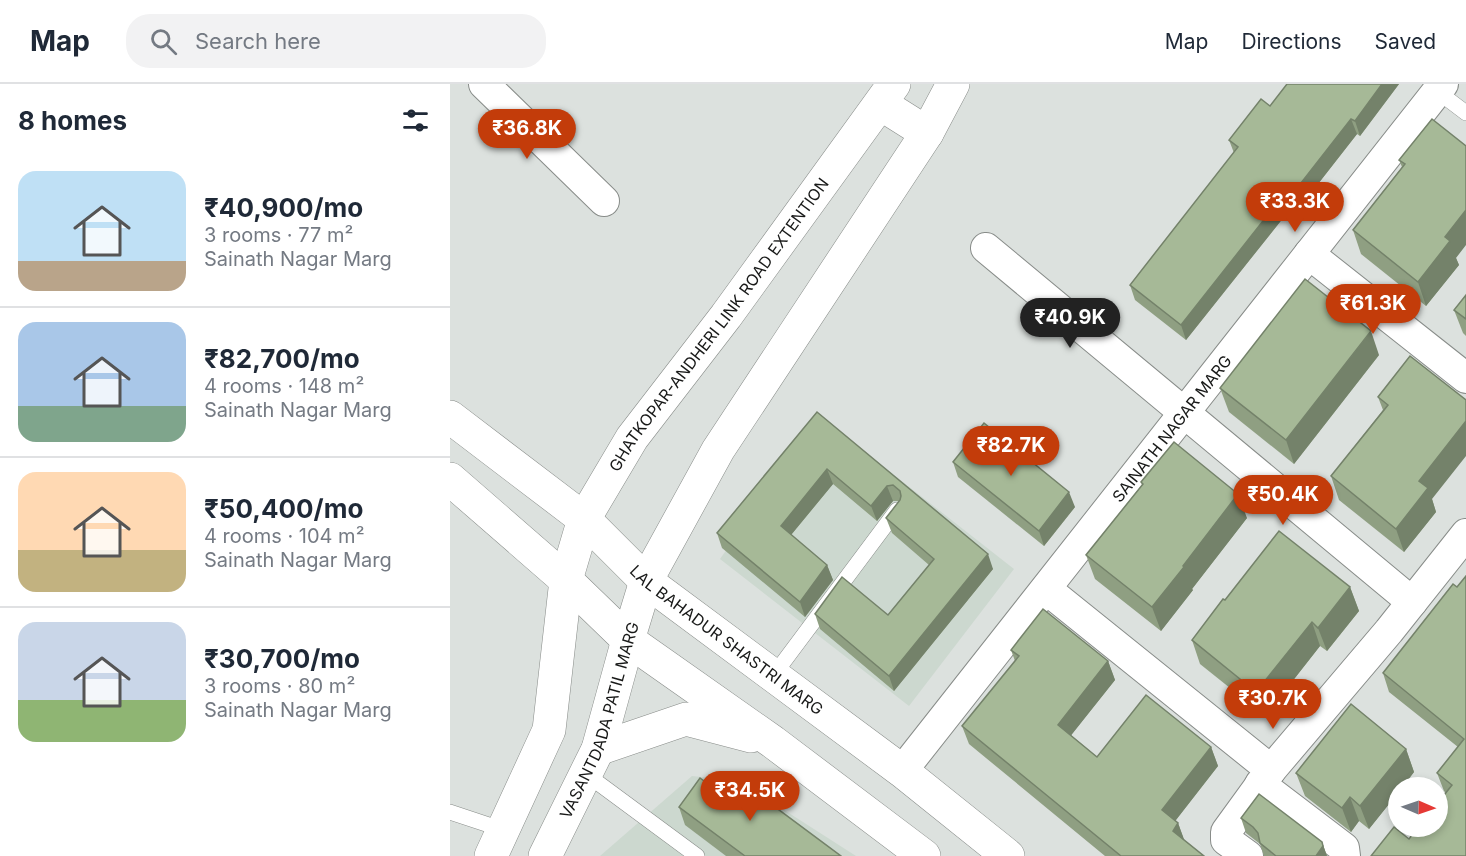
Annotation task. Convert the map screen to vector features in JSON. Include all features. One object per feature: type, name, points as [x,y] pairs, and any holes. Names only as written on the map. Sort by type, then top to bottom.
[{"type":"main road","points":[[646,581],[718,450],[927,133],[952,84]]},
{"type":"main road","points":[[887,94],[927,133]]},
{"type":"main road","name":"GHATKOPAR-ANDHERI LINK ROAD EXTENTION","points":[[566,580],[584,519],[632,438],[726,316],[887,94]]},
{"type":"main road","name":"LAL BAHADUR SHASTRI MARG","points":[[450,417],[584,519],[646,581],[902,771],[1008,856]]},
{"type":"main road","points":[[450,479],[566,580],[628,640],[773,742],[924,856]]},
{"type":"main road","points":[[552,844],[503,831],[549,730],[566,580]]},
{"type":"main road","name":"VASANTDADA PATIL MARG","points":[[552,844],[592,762],[646,581]]},
{"type":"main road","points":[[592,762],[686,719],[773,742]]},
{"type":"street","points":[[484,84],[604,201]]},
{"type":"street","name":"SAINATH NAGAR MARG","points":[[902,771],[1440,88]]},
{"type":"street","points":[[986,248],[1412,602]]},
{"type":"street","points":[[1309,254],[1466,378]]},
{"type":"street","points":[[1248,856],[1226,840],[1226,832],[1266,777],[1466,534]]},
{"type":"street","points":[[1046,589],[1266,777],[1344,848],[1345,856]]},
{"type":"lane","points":[[1440,88],[1466,113]]},
{"type":"lane","points":[[773,676],[897,510]]},
{"type":"lane","points":[[592,762],[697,856]]},
{"type":"lane","points":[[450,812],[503,831]]},
{"type":"shaded area","points":[[820,417],[1014,569],[909,706],[720,559]]},
{"type":"shaded area","points":[[692,776],[739,781],[856,856],[600,856]]},
{"type":"building","points":[[1287,84],[1382,84],[1355,121],[1351,119],[1294,192],[1289,188],[1181,325],[1130,285],[1238,147],[1229,140],[1261,99],[1270,106]]},
{"type":"building","points":[[1432,119],[1466,146],[1466,210],[1445,237],[1450,241],[1418,282],[1353,230],[1405,164],[1399,160]]},
{"type":"building","points":[[1305,279],[1371,331],[1286,440],[1220,388]]},
{"type":"building","points":[[1466,295],[1466,319],[1454,310]]},
{"type":"building","points":[[1410,356],[1466,400],[1466,421],[1419,481],[1428,488],[1396,529],[1331,476],[1388,405],[1378,397]]},
{"type":"building","points":[[817,412],[988,554],[889,676],[815,614],[842,577],[888,615],[934,559],[886,518],[901,496],[900,491],[893,485],[887,486],[871,506],[827,469],[781,526],[827,565],[800,602],[717,533]]},
{"type":"building","points":[[984,423],[1069,492],[1039,531],[953,462]]},
{"type":"building","points":[[1174,442],[1238,494],[1152,607],[1086,555]]},
{"type":"building","points":[[1279,531],[1350,587],[1318,628],[1312,622],[1256,692],[1192,640]]},
{"type":"building","points":[[1466,576],[1466,856],[1371,856],[1388,835],[1388,837],[1409,839],[1411,837],[1448,837],[1448,790],[1452,785],[1448,782],[1448,777],[1442,777],[1437,773],[1464,739],[1383,673],[1453,584],[1457,587]]},
{"type":"building","points":[[1043,609],[1108,661],[1058,725],[1097,757],[1146,695],[1211,747],[1162,810],[1178,823],[1173,831],[1204,856],[1121,856],[962,726],[1019,656],[1011,650]]},
{"type":"building","points":[[1351,704],[1406,749],[1360,806],[1350,797],[1342,808],[1296,773]]},
{"type":"building","points":[[732,775],[841,856],[745,856],[679,807],[700,778],[719,792]]},
{"type":"building","points":[[1259,794],[1322,842],[1323,846],[1316,856],[1276,856],[1260,843],[1258,833],[1241,818]]}]
